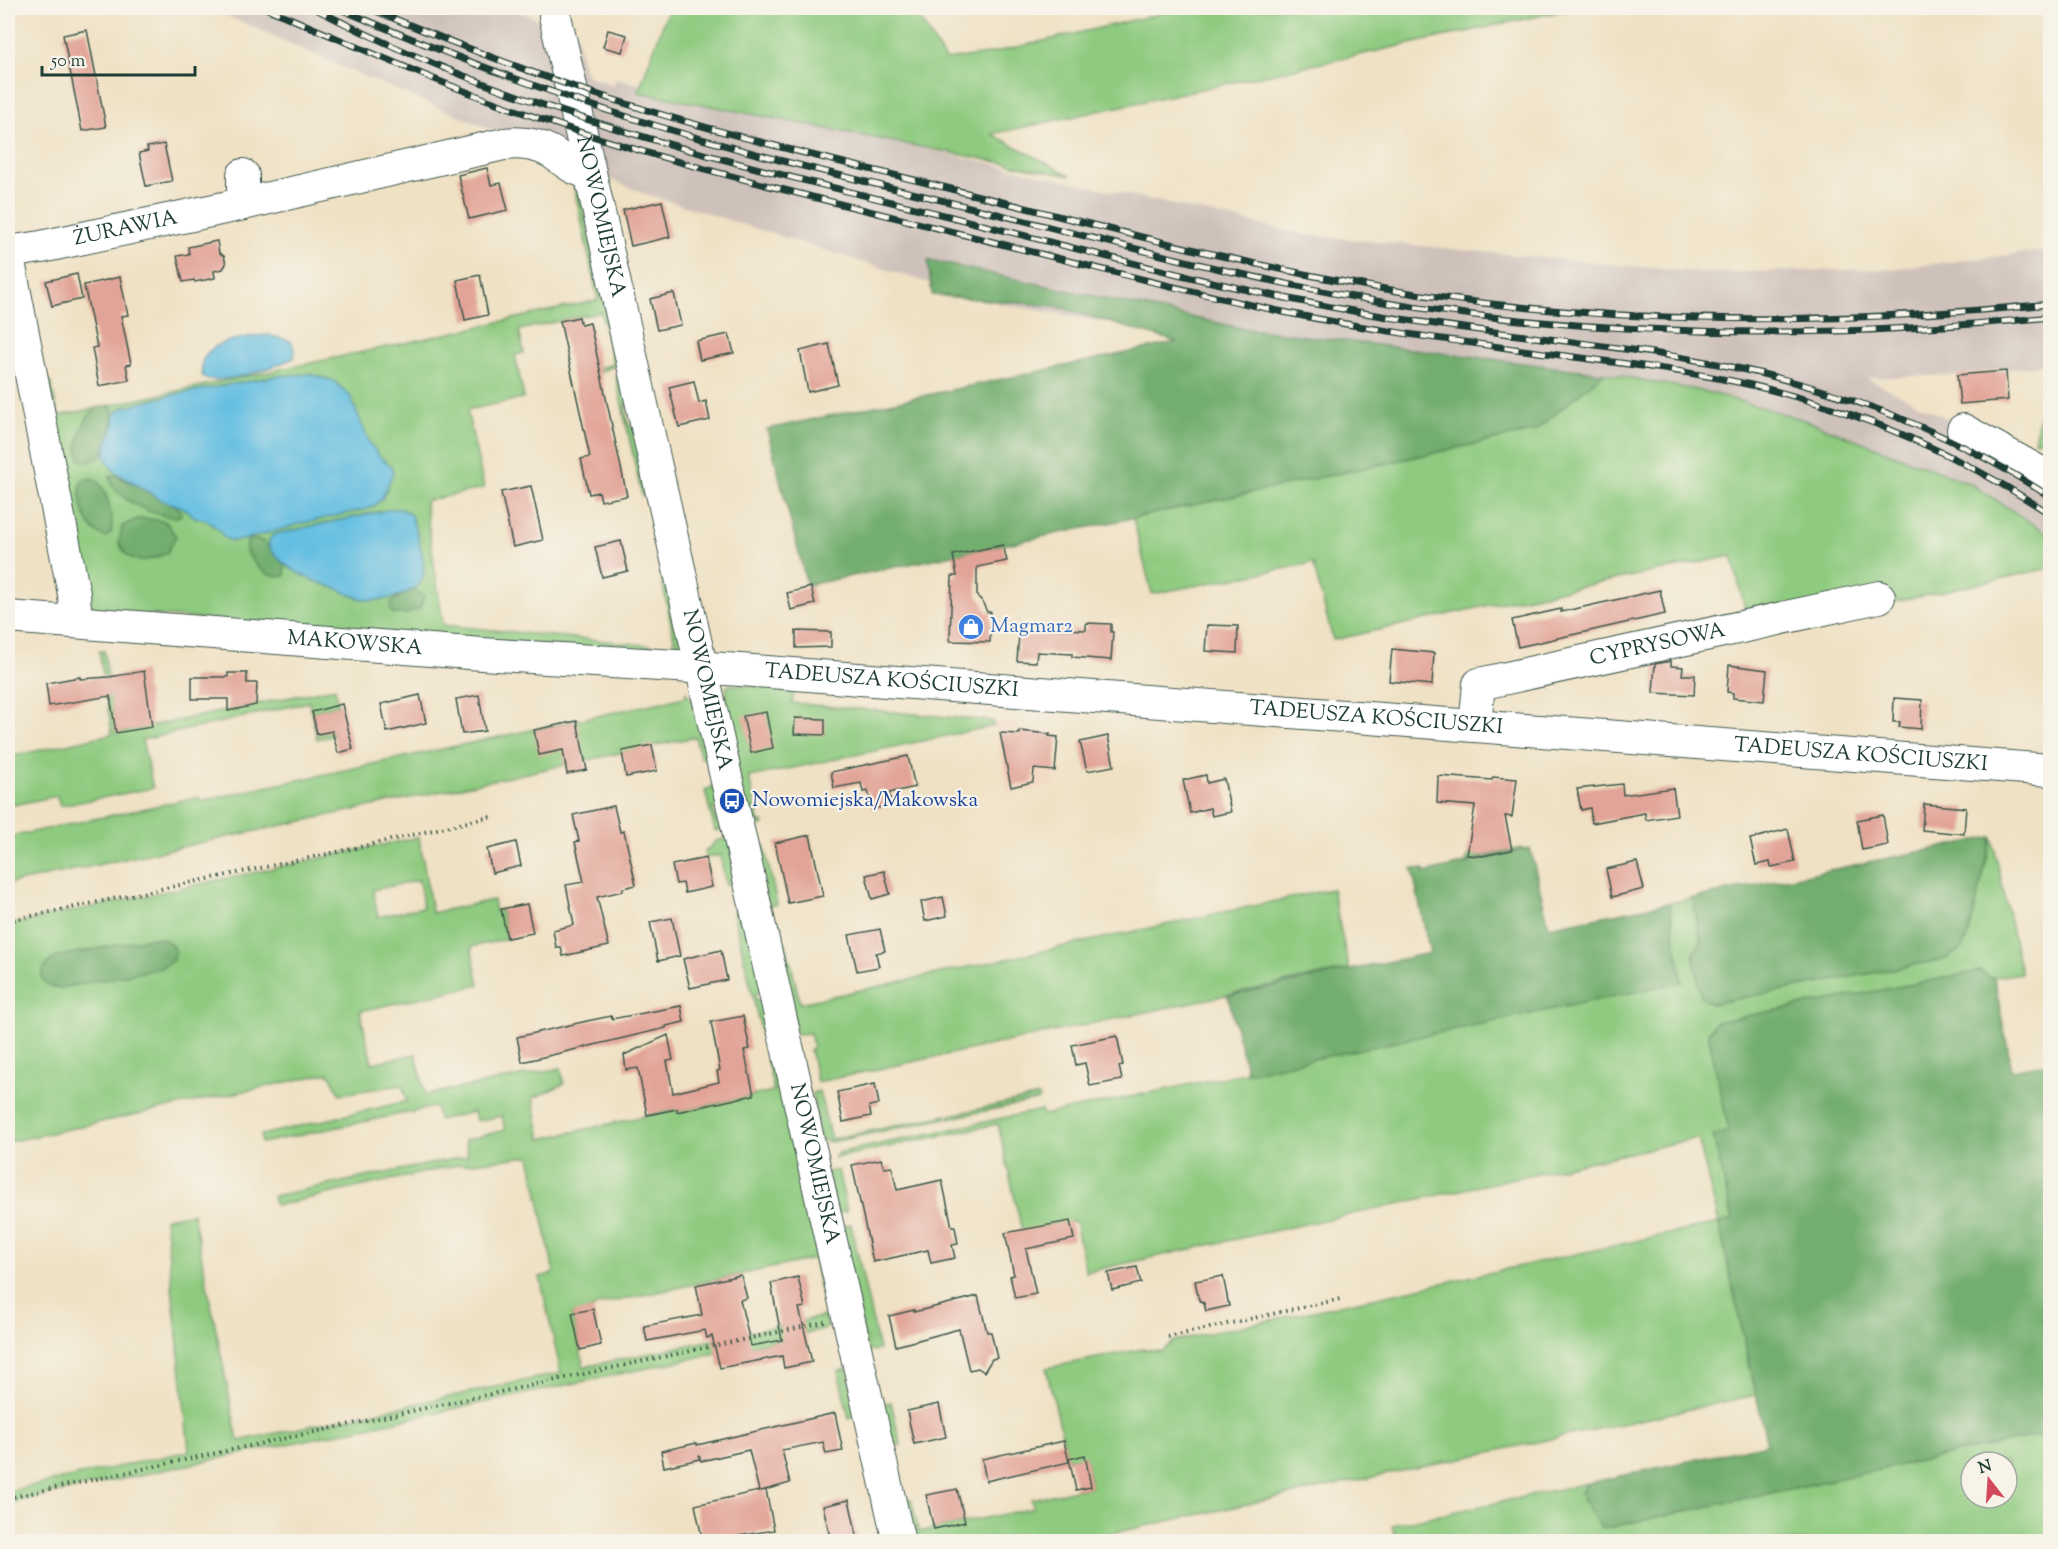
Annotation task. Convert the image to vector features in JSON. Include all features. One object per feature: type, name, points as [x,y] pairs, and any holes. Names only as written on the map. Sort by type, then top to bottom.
[{"type":"street","name":"NOWOMIEJSKA","points":[[549,10],[590,172],[664,509],[703,669],[899,1542]]},
{"type":"street","name":"ŻURAWIA","points":[[8,252],[41,247],[243,190],[513,142],[545,149],[570,166],[590,172]]},
{"type":"street","points":[[8,257],[17,353],[75,599],[76,622]]},
{"type":"street","points":[[1963,430],[2050,478]]},
{"type":"street","name":"CYPRYSOWA","points":[[1475,726],[1479,684],[1879,597]]},
{"type":"street","name":"MAKOWSKA","points":[[8,617],[703,669]]},
{"type":"street","name":"TADEUSZA KOŚCIUSZKI","points":[[703,669],[741,670],[2050,770]]},
{"type":"path","points":[[8,921],[493,816]]},
{"type":"path","points":[[1168,1338],[1341,1299]]},
{"type":"path","points":[[8,1498],[800,1329],[848,1316]]},
{"type":"shaded area","points":[[210,8],[509,8],[577,34],[584,70],[588,76],[613,85],[616,79],[1307,235],[1703,273],[1891,269],[2050,250],[2050,364],[1954,375],[1867,378],[2050,471],[2050,541],[1186,337],[1002,304],[961,293],[643,193],[349,70]]},
{"type":"shaded area","points":[[993,721],[1020,723],[1020,731],[1058,737],[1054,784],[1008,795]]},
{"type":"green space","points":[[669,8],[905,8],[916,12],[945,60],[987,54],[1185,8],[1576,8],[992,134],[1071,176],[638,92]]},
{"type":"green space","points":[[578,186],[613,336],[613,351],[617,365],[600,372],[599,368],[613,364],[601,312],[519,330],[524,353],[515,355],[524,398],[467,410],[484,488],[425,501],[443,625],[676,648],[661,576],[669,574],[681,643],[678,651],[673,655],[100,611],[89,602],[44,385],[51,383],[58,416],[598,300],[574,187]]},
{"type":"green space","points":[[928,260],[1241,328],[1604,373],[1535,431],[1133,518],[807,585],[767,429],[1177,342],[1055,306],[932,295]]},
{"type":"green space","points":[[2050,367],[2050,438],[2034,441]]},
{"type":"green space","points":[[1604,373],[1707,392],[1805,420],[1971,484],[2050,535],[2050,568],[1881,605],[1748,622],[1732,556],[1494,604],[1333,640],[1313,563],[1152,594],[1133,518],[1535,431]]},
{"type":"green space","points":[[621,377],[628,407],[625,405],[628,421],[631,427],[638,431],[651,494],[642,496],[616,378]]},
{"type":"green space","points":[[104,406],[111,407],[113,419],[111,432],[101,457],[89,462],[80,460],[78,444],[82,428],[91,414]]},
{"type":"green space","points":[[116,475],[178,507],[181,512],[180,516],[161,515],[127,500],[112,484],[110,476]]},
{"type":"green space","points":[[91,478],[102,487],[110,507],[112,528],[111,533],[106,537],[93,529],[84,513],[80,487],[82,480]]},
{"type":"green space","points":[[137,519],[166,522],[176,536],[167,553],[153,559],[142,560],[132,559],[127,555],[119,543],[122,526]]},
{"type":"green space","points":[[252,539],[263,541],[269,547],[285,565],[285,576],[272,576],[258,567],[246,551],[247,541]]},
{"type":"green space","points":[[416,590],[424,596],[420,609],[406,614],[393,614],[390,609],[392,601],[407,592]]},
{"type":"green space","points":[[99,651],[104,651],[116,733],[335,688],[338,705],[312,712],[317,734],[332,731],[333,736],[317,739],[309,702],[142,740],[153,788],[60,806],[57,796],[8,806],[8,757],[112,734]]},
{"type":"green space","points":[[730,685],[795,688],[792,703],[993,721],[994,726],[749,777],[759,823],[763,822],[764,825],[751,829],[723,706],[727,697],[726,687]]},
{"type":"green space","points":[[686,692],[695,703],[707,757],[701,758],[695,737],[8,884],[8,837],[199,797],[200,801],[685,697]]},
{"type":"green space","points":[[713,786],[722,805],[713,808],[716,821],[728,818],[726,828],[715,831],[705,791]]},
{"type":"green space","points":[[419,837],[432,913],[493,900],[495,912],[501,909],[507,939],[471,947],[479,985],[360,1011],[372,1063],[416,1054],[425,1095],[561,1068],[564,1084],[533,1098],[541,1139],[677,1109],[678,1112],[774,1091],[767,1061],[782,1058],[835,1300],[823,1302],[813,1259],[597,1305],[593,1309],[572,1314],[584,1367],[826,1316],[828,1328],[8,1503],[8,1491],[189,1451],[165,1218],[193,1213],[238,1441],[561,1373],[540,1277],[554,1273],[530,1156],[457,1165],[279,1205],[275,1205],[273,1201],[274,1196],[468,1156],[465,1140],[505,1130],[502,1116],[476,1121],[474,1112],[439,1120],[435,1107],[261,1143],[261,1135],[407,1101],[402,1085],[340,1094],[329,1073],[8,1142],[8,925]],"holes":[[[419,880],[423,907],[378,917],[373,890]]]},
{"type":"green space","points":[[1992,837],[2021,973],[1991,978],[1980,971],[1716,1022],[1708,1033],[1729,1131],[1714,1135],[1733,1220],[1719,1224],[1756,1395],[1075,1541],[910,1541],[901,1501],[911,1499],[919,1532],[1033,1508],[1031,1499],[1091,1487],[1085,1456],[1068,1459],[1046,1368],[1143,1349],[1162,1351],[1174,1341],[1719,1223],[1698,1138],[1086,1272],[1075,1221],[1022,1231],[998,1124],[835,1158],[838,1153],[1041,1110],[1043,1115],[1682,982],[1669,903],[1693,898],[1701,942],[1969,933]]},
{"type":"green space","points":[[1992,837],[1969,933],[1962,949],[1945,959],[1711,1004],[1701,997],[1693,953],[1701,942],[1693,898]]},
{"type":"green space","points":[[729,838],[740,879],[726,884],[720,855],[706,858],[705,852],[716,841]]},
{"type":"green space","points":[[764,845],[777,904],[768,906],[755,847]]},
{"type":"green space","points":[[1521,848],[1523,850],[1466,862],[1468,855],[1481,857]]},
{"type":"green space","points":[[1530,848],[1549,927],[1669,903],[1682,982],[1247,1073],[1228,996],[1430,953],[1412,868],[1424,869],[1424,873]]},
{"type":"green space","points":[[1332,889],[1349,969],[817,1082],[810,1049],[813,1047],[810,1033],[797,1034],[777,946],[786,943],[800,1003]]},
{"type":"green space","points":[[748,907],[765,988],[755,994],[756,1000],[763,1000],[776,1042],[764,1045],[733,911]]},
{"type":"green space","points":[[150,938],[166,940],[176,952],[172,961],[161,968],[61,988],[53,987],[43,981],[45,966],[56,957]]},
{"type":"green space","points":[[1980,971],[1994,978],[2012,1070],[2050,1063],[2050,1433],[1971,1450],[1959,1450],[1959,1452],[1602,1529],[1583,1501],[1581,1491],[1588,1483],[1767,1444],[1719,1223],[1733,1220],[1713,1135],[1729,1131],[1708,1033],[1716,1022]]},
{"type":"green space","points":[[819,1091],[831,1139],[947,1115],[947,1118],[831,1142],[820,1140],[812,1093]]},
{"type":"green space","points":[[1039,1096],[1040,1100],[950,1118],[950,1115]]},
{"type":"green space","points":[[838,1170],[847,1211],[836,1213],[827,1172]]},
{"type":"green space","points":[[851,1224],[879,1350],[868,1352],[840,1227]]},
{"type":"green space","points":[[847,1369],[856,1413],[849,1418],[838,1371]]},
{"type":"green space","points":[[891,1402],[901,1445],[888,1445],[879,1405]]},
{"type":"green space","points":[[2050,1433],[2050,1541],[1396,1542],[1392,1525],[1588,1483],[1581,1491],[1602,1529],[1959,1452],[1959,1510],[2019,1510],[2019,1450],[1971,1450]]},
{"type":"water","points":[[268,335],[291,341],[295,351],[294,358],[235,377],[211,379],[203,377],[202,365],[205,356],[213,348],[222,343],[246,337]]},
{"type":"water","points":[[310,374],[334,381],[350,396],[369,442],[378,455],[391,466],[393,473],[382,499],[371,508],[231,541],[223,537],[220,531],[208,521],[195,517],[182,507],[163,501],[117,473],[105,457],[115,414],[122,408],[172,395],[277,376]]},
{"type":"water","points":[[401,509],[410,514],[424,568],[421,582],[417,587],[397,596],[376,600],[356,597],[298,573],[282,562],[269,547],[269,539],[275,534]]},
{"type":"building","points":[[87,30],[106,127],[82,131],[63,35]]},
{"type":"building","points":[[608,30],[627,35],[622,52],[603,47]]},
{"type":"building","points":[[164,144],[172,181],[146,186],[139,153],[148,151],[147,147]]},
{"type":"building","points":[[487,168],[491,185],[501,183],[508,210],[469,219],[458,175]]},
{"type":"building","points":[[662,201],[670,237],[631,246],[623,210]]},
{"type":"building","points":[[217,241],[219,253],[224,256],[226,264],[223,269],[214,271],[215,278],[183,282],[177,256],[189,254],[188,247]]},
{"type":"building","points":[[77,274],[82,299],[52,306],[46,281]]},
{"type":"building","points":[[480,275],[488,315],[465,320],[457,280]]},
{"type":"building","points":[[120,277],[128,315],[121,316],[131,364],[126,365],[129,380],[99,386],[92,348],[97,347],[84,285]]},
{"type":"building","points":[[674,293],[681,325],[657,330],[650,299]]},
{"type":"building","points":[[579,317],[581,325],[590,323],[627,496],[601,501],[599,492],[589,494],[581,459],[590,457],[560,321]]},
{"type":"building","points":[[729,334],[734,353],[700,360],[696,341]]},
{"type":"building","points":[[829,344],[838,385],[808,392],[800,351]]},
{"type":"building","points":[[2006,371],[2008,400],[1960,404],[1957,375]]},
{"type":"building","points":[[694,381],[699,403],[706,401],[710,420],[679,427],[669,387]]},
{"type":"building","points":[[531,486],[543,540],[513,547],[501,492]]},
{"type":"building","points":[[621,541],[628,571],[602,577],[595,547]]},
{"type":"building","points":[[1003,545],[1007,561],[977,567],[977,596],[987,612],[991,612],[990,642],[950,641],[952,576],[957,576],[953,555]]},
{"type":"building","points":[[811,587],[815,604],[791,610],[787,593]]},
{"type":"building","points":[[1660,590],[1665,614],[1518,647],[1512,620],[1561,609],[1561,612]]},
{"type":"building","points":[[1086,623],[1111,624],[1111,632],[1113,632],[1111,660],[1037,652],[1036,662],[1017,661],[1019,634],[1043,628],[1086,630]]},
{"type":"building","points":[[1207,625],[1238,626],[1237,653],[1205,651]]},
{"type":"building","points":[[796,631],[831,632],[831,647],[796,648]]},
{"type":"building","points":[[1392,649],[1434,653],[1432,685],[1389,681]]},
{"type":"building","points":[[1671,661],[1671,666],[1683,667],[1682,675],[1695,675],[1694,695],[1653,693],[1655,664]]},
{"type":"building","points":[[1729,665],[1767,670],[1764,701],[1733,698],[1733,693],[1727,692]]},
{"type":"building","points":[[144,671],[152,727],[116,733],[110,696],[49,706],[46,683],[80,677],[80,679],[109,677]]},
{"type":"building","points":[[228,673],[247,673],[247,683],[257,683],[256,705],[228,711],[228,699],[192,699],[192,677],[228,677]]},
{"type":"building","points":[[420,695],[426,723],[387,732],[381,704]]},
{"type":"building","points":[[479,695],[485,731],[462,734],[456,699]]},
{"type":"building","points":[[1894,698],[1922,700],[1921,729],[1899,727],[1900,722],[1893,722]]},
{"type":"building","points":[[342,704],[353,749],[338,753],[332,731],[317,734],[312,712]]},
{"type":"building","points":[[766,712],[773,748],[751,753],[743,716]]},
{"type":"building","points":[[795,718],[825,719],[825,735],[794,734]]},
{"type":"building","points":[[577,721],[587,770],[567,774],[563,750],[539,755],[534,730]]},
{"type":"building","points":[[1019,731],[1058,737],[1055,771],[1034,769],[1033,782],[1011,787],[1000,733],[1019,734]]},
{"type":"building","points":[[1108,736],[1114,766],[1087,771],[1080,742]]},
{"type":"building","points":[[652,745],[657,771],[626,777],[622,751]]},
{"type":"building","points":[[908,756],[915,787],[889,793],[892,805],[872,809],[868,791],[863,792],[861,783],[834,788],[831,772]]},
{"type":"building","points":[[1206,775],[1207,783],[1224,779],[1231,812],[1212,816],[1210,808],[1190,813],[1183,780]]},
{"type":"building","points":[[1438,776],[1492,780],[1493,777],[1517,779],[1512,817],[1505,816],[1512,850],[1482,856],[1467,855],[1475,806],[1437,803]]},
{"type":"building","points":[[1622,784],[1623,795],[1673,788],[1677,815],[1646,820],[1645,813],[1592,823],[1590,808],[1581,810],[1577,789]]},
{"type":"building","points":[[1924,804],[1966,808],[1964,834],[1922,830]]},
{"type":"building","points":[[614,806],[620,832],[624,831],[636,885],[623,888],[623,891],[597,897],[609,946],[563,956],[561,947],[556,947],[553,930],[574,925],[566,885],[584,882],[575,842],[579,841],[573,815]]},
{"type":"building","points":[[1883,815],[1888,845],[1862,850],[1857,820]]},
{"type":"building","points":[[1788,829],[1795,862],[1771,867],[1770,862],[1756,865],[1750,839]]},
{"type":"building","points":[[810,835],[823,896],[788,903],[775,843]]},
{"type":"building","points":[[516,842],[521,866],[492,873],[487,849]]},
{"type":"building","points":[[706,858],[712,887],[685,893],[683,883],[676,884],[672,865]]},
{"type":"building","points":[[1637,862],[1644,889],[1612,897],[1606,869]]},
{"type":"building","points":[[884,871],[890,894],[872,899],[866,875]]},
{"type":"building","points":[[943,897],[947,916],[925,921],[921,902]]},
{"type":"building","points":[[527,904],[533,933],[507,938],[501,909]]},
{"type":"building","points":[[672,918],[680,956],[658,961],[650,922]]},
{"type":"building","points":[[880,929],[885,951],[876,953],[879,967],[857,971],[849,935]]},
{"type":"building","points":[[721,950],[727,980],[690,988],[683,959]]},
{"type":"building","points":[[681,1006],[684,1022],[522,1062],[517,1037],[611,1016],[612,1019]]},
{"type":"building","points":[[743,1016],[750,1049],[744,1050],[754,1095],[677,1112],[677,1109],[647,1115],[638,1068],[626,1070],[624,1055],[668,1035],[673,1060],[667,1061],[673,1093],[719,1082],[717,1071],[720,1070],[711,1022]]},
{"type":"building","points":[[1117,1036],[1123,1065],[1119,1066],[1122,1080],[1090,1086],[1085,1063],[1076,1065],[1072,1045]]},
{"type":"building","points":[[875,1084],[879,1104],[869,1106],[871,1116],[843,1122],[837,1092]]},
{"type":"building","points":[[881,1159],[884,1168],[892,1167],[897,1190],[942,1180],[958,1244],[952,1245],[955,1258],[931,1263],[928,1250],[873,1262],[852,1165]]},
{"type":"building","points":[[1070,1221],[1074,1239],[1026,1249],[1036,1294],[1015,1298],[1010,1276],[1014,1275],[1005,1233]]},
{"type":"building","points":[[1137,1267],[1141,1283],[1112,1290],[1108,1273]]},
{"type":"building","points":[[741,1275],[747,1298],[740,1300],[751,1346],[782,1340],[771,1283],[798,1277],[805,1307],[799,1308],[812,1362],[784,1368],[782,1356],[720,1368],[712,1336],[707,1338],[705,1330],[647,1341],[644,1326],[702,1315],[696,1285]]},
{"type":"building","points":[[1223,1276],[1229,1306],[1206,1311],[1204,1303],[1199,1300],[1195,1281]]},
{"type":"building","points":[[978,1296],[987,1332],[991,1332],[997,1358],[992,1359],[984,1372],[978,1368],[969,1370],[959,1329],[896,1346],[889,1316]]},
{"type":"building","points":[[593,1309],[601,1345],[580,1350],[572,1313]]},
{"type":"building","points":[[939,1404],[946,1437],[914,1444],[907,1411]]},
{"type":"building","points":[[835,1413],[843,1451],[826,1454],[823,1442],[782,1450],[790,1483],[761,1491],[766,1490],[774,1530],[703,1542],[695,1505],[759,1491],[749,1450],[701,1461],[699,1455],[700,1459],[664,1467],[661,1451],[697,1443],[697,1445]]},
{"type":"building","points":[[1064,1441],[1069,1462],[986,1481],[982,1459]]},
{"type":"building","points":[[1085,1455],[1091,1487],[1076,1490],[1069,1459]]},
{"type":"building","points":[[957,1489],[965,1522],[934,1529],[926,1495]]},
{"type":"building","points":[[849,1500],[857,1536],[831,1542],[823,1506]]},
{"type":"railway","points":[[266,8],[404,67],[509,108],[640,151],[786,190],[1288,313],[1427,337],[1682,372],[1791,395],[1906,436],[1980,472],[2050,514]]},
{"type":"railway","points":[[314,8],[388,44],[464,76],[618,129],[776,173],[1143,266],[1353,311],[1439,325],[1653,353],[1743,369],[1789,381],[1880,410],[1925,429],[1968,449],[2050,497]]},
{"type":"railway","points":[[338,8],[451,55],[605,110],[684,134],[806,167],[1200,264],[1375,301],[1434,310],[1588,326],[1742,332],[1896,329],[2050,317]]},
{"type":"railway","points":[[369,8],[545,77],[691,123],[1195,250],[1376,287],[1437,297],[1590,313],[1743,319],[1896,315],[2050,304]]},
{"type":"place","name":"Magmar2","points":[[971,627]]},
{"type":"place","name":"Nowomiejska/Makowska","points":[[732,801]]}]
